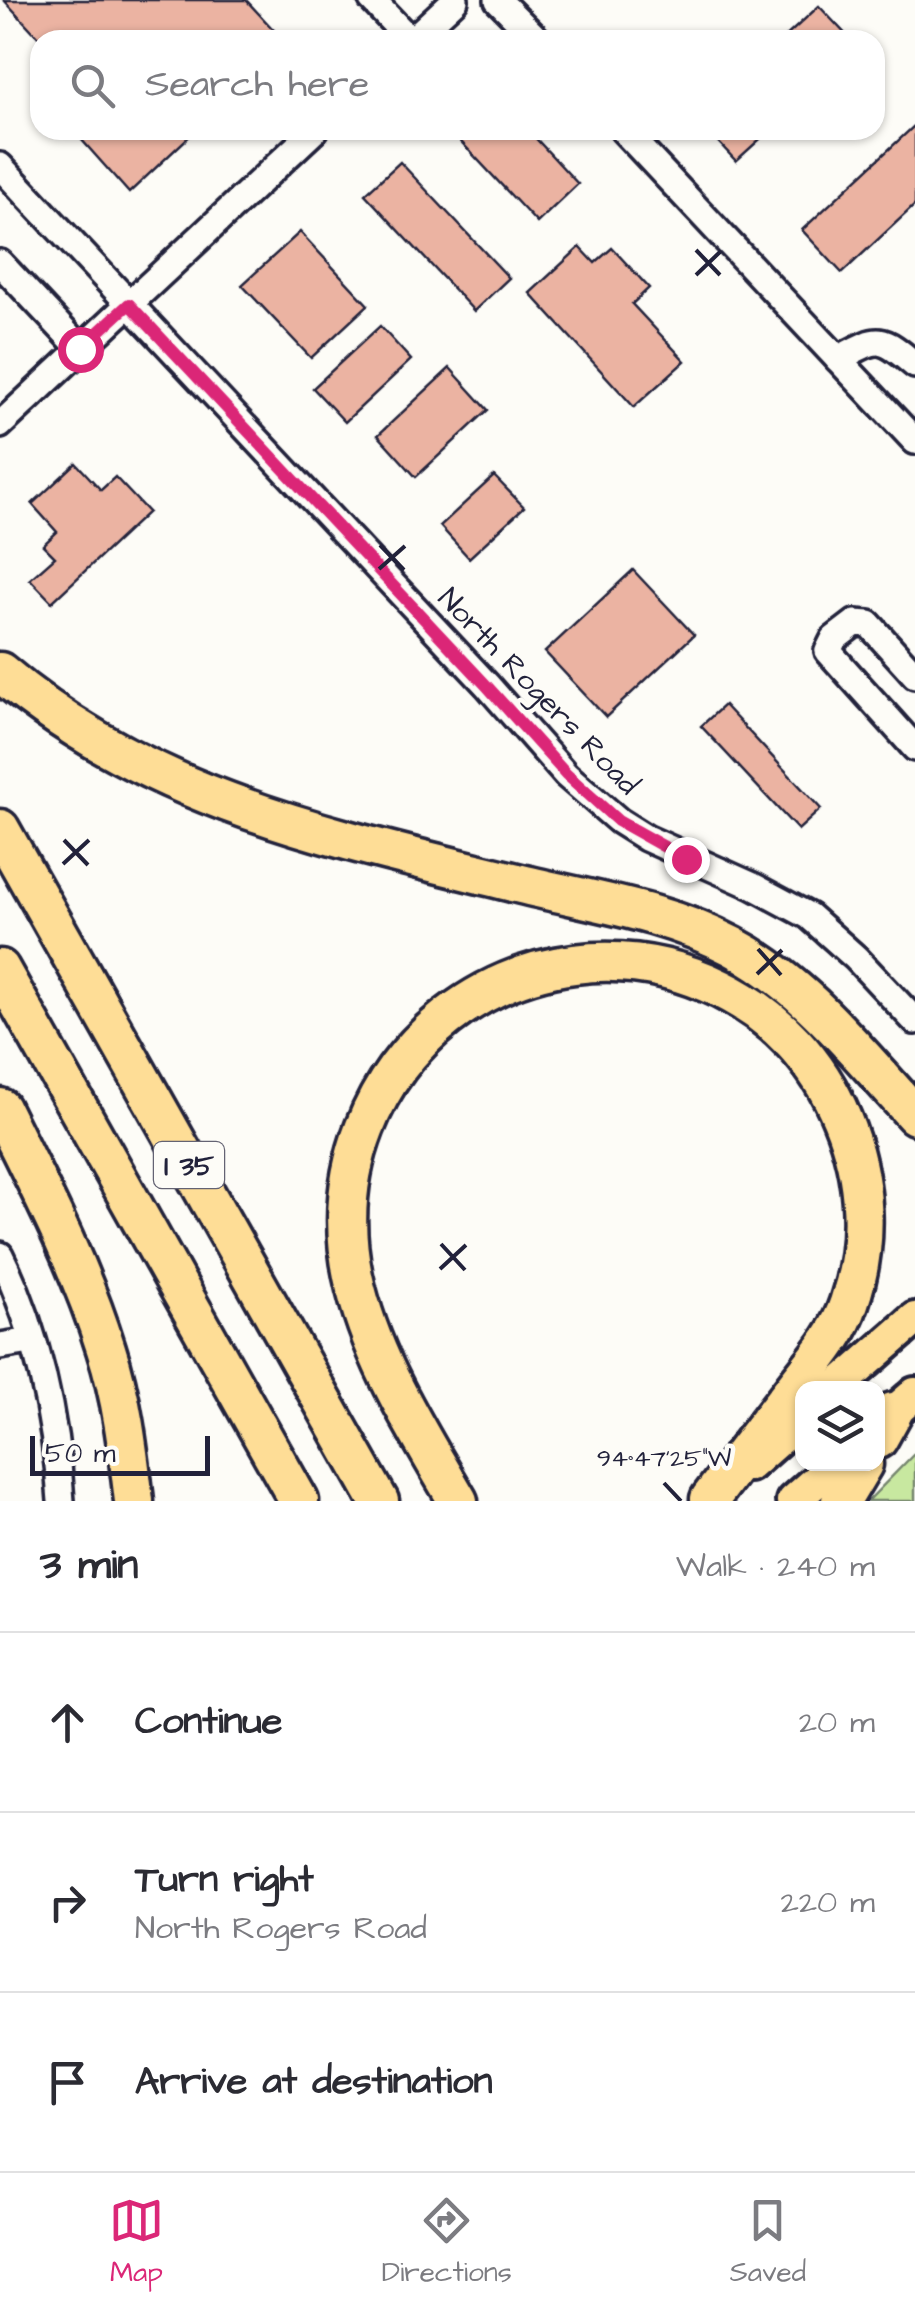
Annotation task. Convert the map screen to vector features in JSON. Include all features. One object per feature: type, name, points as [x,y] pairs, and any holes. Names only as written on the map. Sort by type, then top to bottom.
[{"type":"highway","points":[[0,672],[89,737],[218,801],[327,836],[660,918],[731,946],[783,981],[818,1012],[915,1115]]},
{"type":"highway","name":"I 35","points":[[0,829],[379,1501]]},
{"type":"highway","points":[[458,1501],[400,1399],[353,1275],[348,1192],[356,1152],[380,1092],[442,1020],[505,982],[568,964],[604,962],[637,963],[706,982],[766,1016],[818,1071],[836,1104],[858,1163],[863,1230],[859,1268],[838,1331],[709,1500]]},
{"type":"highway","name":"I 35","points":[[0,969],[300,1501]]},
{"type":"highway","points":[[0,1108],[78,1271],[107,1351],[120,1404],[134,1501]]},
{"type":"highway","points":[[841,1501],[859,1471]]},
{"type":"main road","points":[[844,1381],[915,1319]]},
{"type":"main road","points":[[709,1500],[795,1424]]},
{"type":"main road","points":[[793,1501],[828,1471]]},
{"type":"street","points":[[372,0],[401,30]]},
{"type":"street","points":[[422,30],[455,0]]},
{"type":"street","points":[[498,0],[528,30]]},
{"type":"street","points":[[0,425],[304,140]]},
{"type":"street","points":[[632,140],[915,441]]},
{"type":"street","name":"North Rogers Road","points":[[0,166],[566,774],[618,821],[646,838],[808,916],[914,1016]]},
{"type":"street","points":[[0,263],[80,349]]},
{"type":"street","points":[[838,359],[870,342],[889,342],[915,365]]},
{"type":"street","points":[[915,675],[868,624],[855,623],[834,639],[828,650],[915,748]]},
{"type":"street","points":[[0,1255],[19,1299],[53,1423],[61,1501]]},
{"type":"street","points":[[0,1346],[31,1341]]},
{"type":"green space","points":[[915,1453],[915,1501],[868,1501]]},
{"type":"building","points":[[4,0],[246,0],[274,30],[32,30]]},
{"type":"building","points":[[819,6],[842,30],[793,30]]},
{"type":"building","points":[[915,125],[915,205],[842,273],[802,230]]},
{"type":"building","points":[[82,140],[185,140],[129,193]]},
{"type":"building","points":[[459,140],[537,140],[578,184],[537,223]]},
{"type":"building","points":[[716,140],[759,140],[736,161]]},
{"type":"building","points":[[400,162],[509,278],[474,311],[365,194]]},
{"type":"building","points":[[300,232],[368,305],[311,358],[242,285]]},
{"type":"building","points":[[580,247],[595,263],[612,248],[649,288],[632,304],[685,361],[634,407],[530,293]]},
{"type":"building","points":[[380,326],[411,360],[345,422],[313,388]]},
{"type":"building","points":[[450,368],[488,410],[416,477],[378,435]]},
{"type":"building","points":[[76,463],[101,490],[115,477],[148,512],[52,602],[30,579],[55,557],[43,545],[57,532],[32,504]]},
{"type":"building","points":[[494,476],[524,507],[469,558],[440,526]]},
{"type":"building","points":[[633,570],[694,635],[606,717],[545,652]]},
{"type":"building","points":[[724,705],[821,809],[798,830],[701,726]]},
{"type":"route","points":[[80,349],[129,304],[566,774],[618,821],[686,859]]}]
